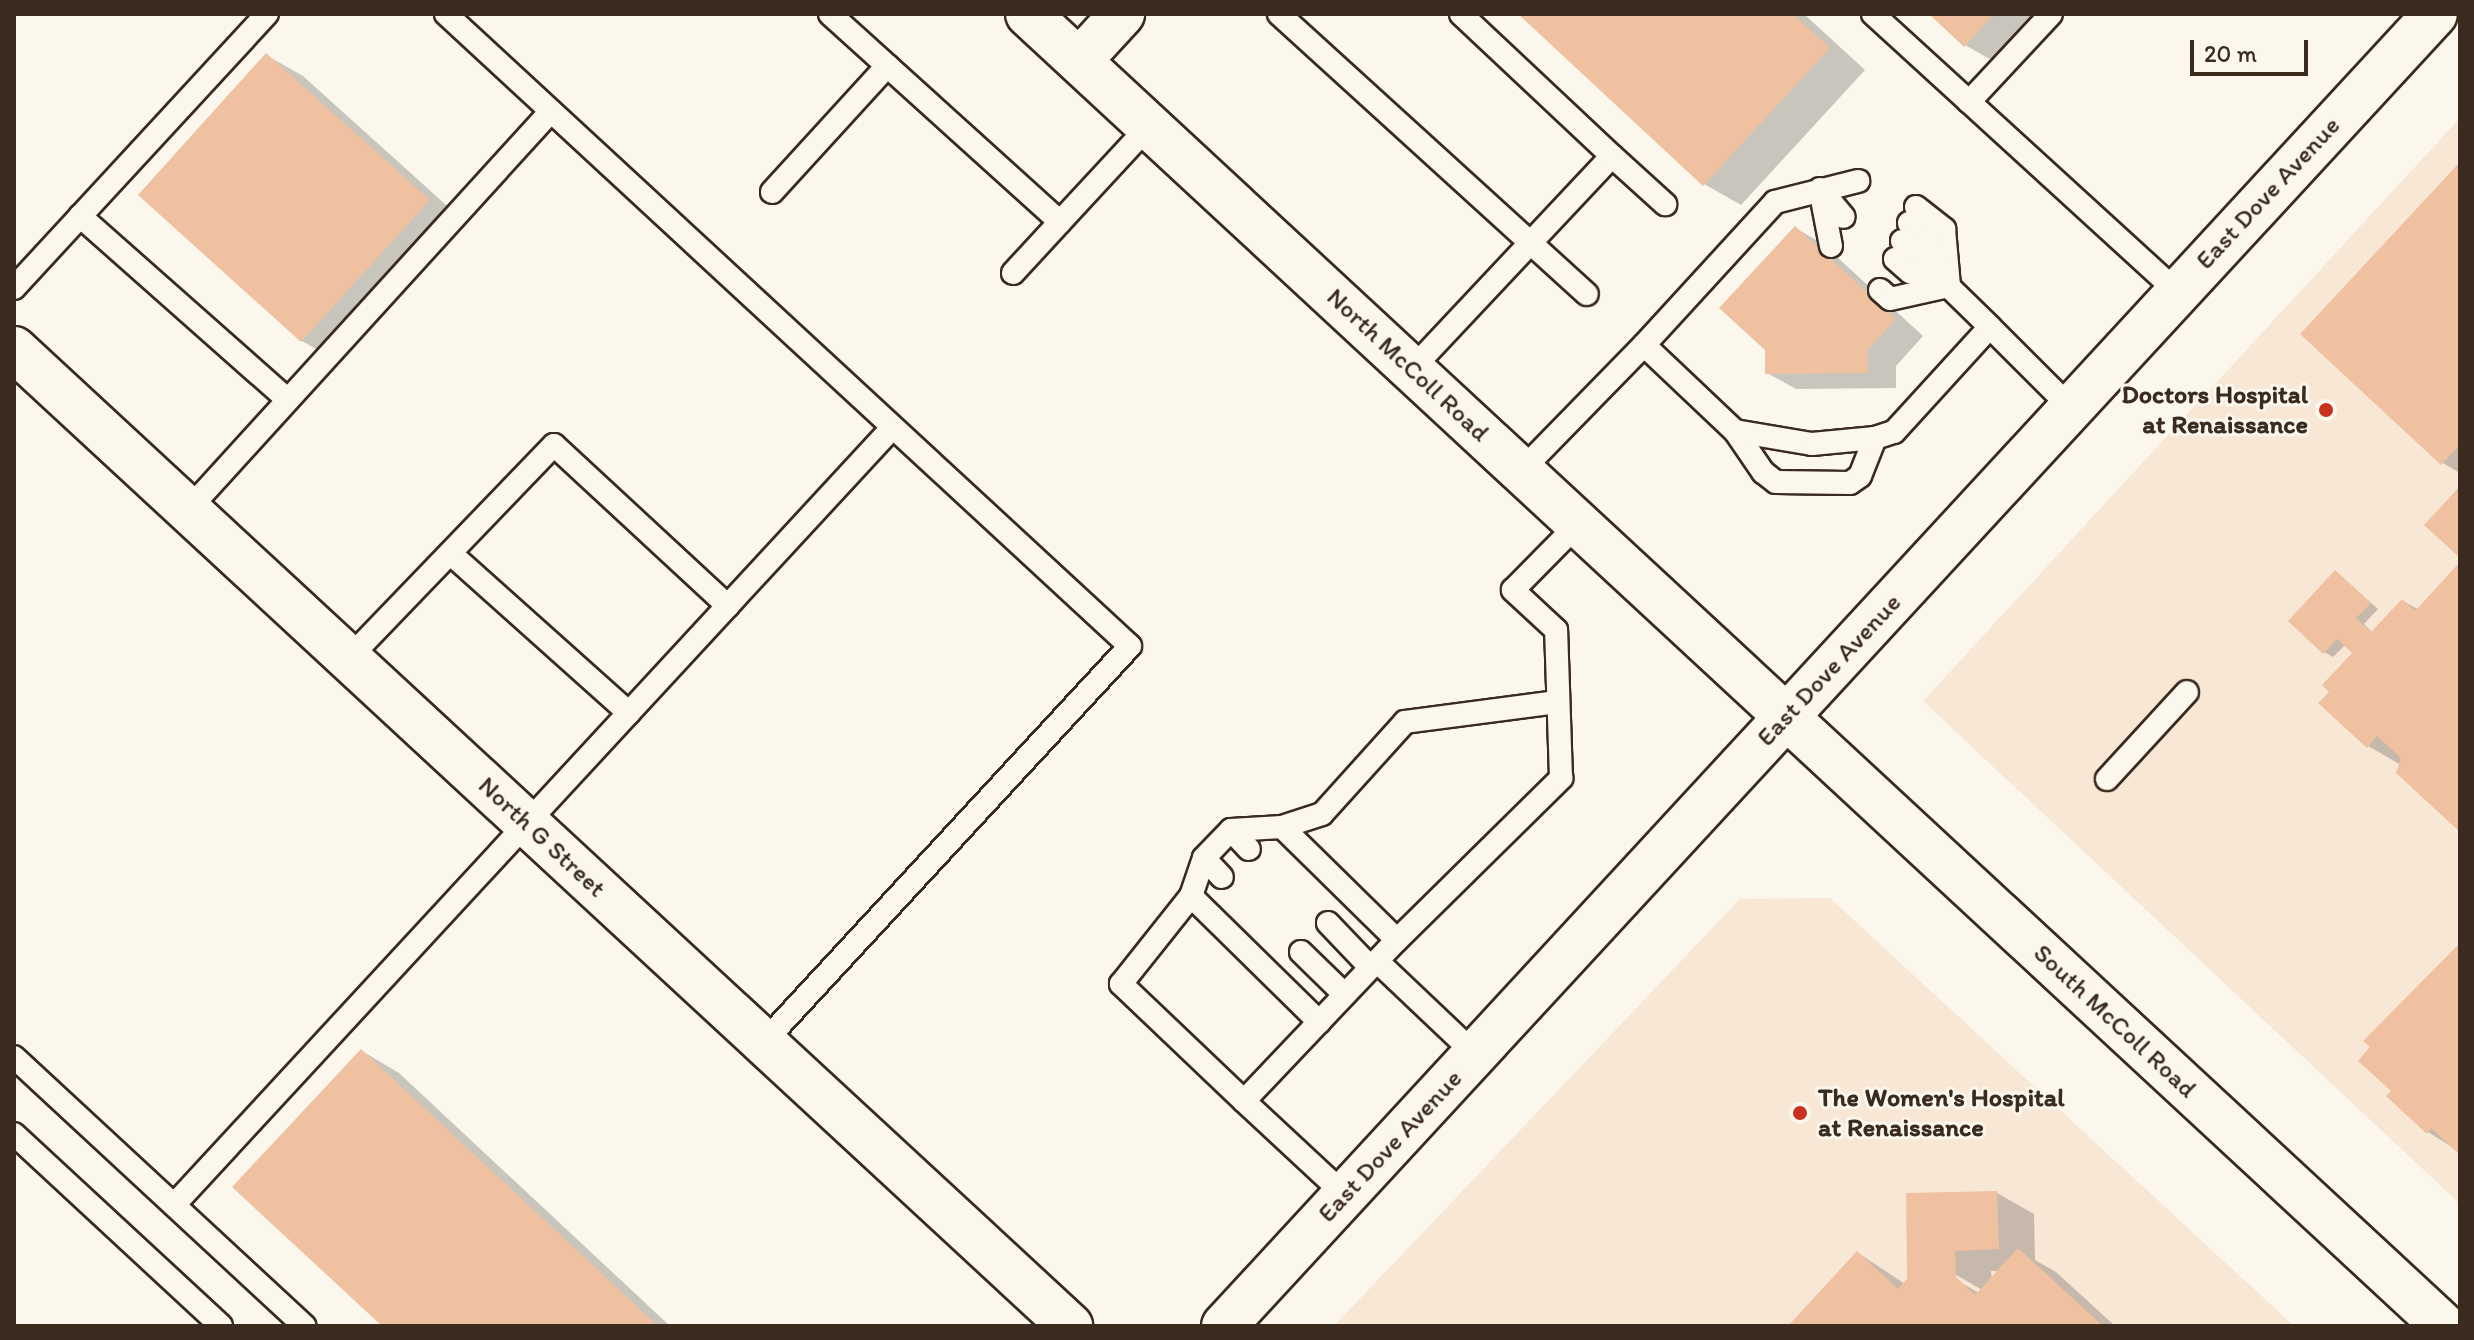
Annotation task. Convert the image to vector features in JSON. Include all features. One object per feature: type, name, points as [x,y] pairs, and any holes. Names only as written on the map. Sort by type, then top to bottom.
[{"type":"main road","name":"North McColl Road","points":[[1028,14],[1787,715]]},
{"type":"main road","points":[[1079,61],[1122,14]]},
{"type":"main road","name":"East Dove Avenue","points":[[1224,1326],[2435,14]]},
{"type":"main road","name":"North G Street","points":[[14,349],[1070,1326]]},
{"type":"main road","name":"South McColl Road","points":[[1787,715],[2444,1326]]},
{"type":"lane","points":[[14,288],[267,14]]},
{"type":"lane","points":[[446,14],[1130,646],[764,1042]]},
{"type":"lane","points":[[830,14],[1060,222]]},
{"type":"lane","points":[[1279,14],[1587,294]]},
{"type":"lane","points":[[1461,14],[1665,204]]},
{"type":"lane","points":[[1873,14],[2177,292]]},
{"type":"lane","points":[[1969,102],[2051,14]]},
{"type":"lane","points":[[772,192],[887,66]]},
{"type":"lane","points":[[188,510],[551,111]]},
{"type":"lane","points":[[1013,273],[1149,126]]},
{"type":"lane","points":[[1412,369],[1612,156]]},
{"type":"lane","points":[[1522,470],[1644,345],[1775,202],[1820,189],[1847,207]]},
{"type":"lane","points":[[1820,189],[1847,207]]},
{"type":"lane","points":[[1820,189],[1847,207]]},
{"type":"lane","points":[[80,216],[287,399]]},
{"type":"lane","points":[[1899,250],[1944,229],[1949,286]]},
{"type":"lane","points":[[1899,250],[1890,299],[1949,286]]},
{"type":"lane","points":[[1899,250],[1949,286],[2071,408]]},
{"type":"lane","points":[[1735,431],[1812,444],[1875,438],[1894,432],[1990,327]]},
{"type":"lane","points":[[1644,345],[1735,431],[1763,472],[1776,482],[1850,483],[1860,476],[1875,438]]},
{"type":"lane","points":[[174,1205],[893,427]]},
{"type":"lane","points":[[348,659],[554,445],[728,606]]},
{"type":"lane","points":[[1244,1101],[1344,994],[1561,778],[1556,702],[1556,630],[1513,590],[1579,523]]},
{"type":"lane","points":[[450,553],[629,713]]},
{"type":"lane","points":[[2107,779],[2187,692]]},
{"type":"lane","points":[[1345,1195],[1121,984],[1191,896],[1204,858],[1231,830],[1282,827],[1322,814],[1405,722],[1556,702]]},
{"type":"lane","points":[[1282,827],[1397,940]]},
{"type":"lane","points":[[1231,830],[1249,849]]},
{"type":"lane","points":[[1204,858],[1222,877]]},
{"type":"lane","points":[[1191,896],[1319,1022]]},
{"type":"lane","points":[[1328,923],[1475,1054]]},
{"type":"lane","points":[[1301,952],[1344,994]]},
{"type":"lane","points":[[14,1057],[304,1326]]},
{"type":"lane","points":[[14,1134],[221,1326]]},
{"type":"shaded area","name":"Doctors Hospital at Renaissance","points":[[2460,118],[2460,1204],[1923,701]]},
{"type":"shaded area","name":"The Women's Hospital at Renaissance","points":[[1830,898],[2294,1326],[1334,1326],[1740,899]]},
{"type":"building","points":[[1518,14],[1793,14],[1830,48],[1703,186]]},
{"type":"building","points":[[1929,14],[1994,14],[1964,47]]},
{"type":"building","points":[[266,53],[430,200],[301,342],[138,195]]},
{"type":"building","points":[[2460,162],[2460,445],[2441,465],[2300,334]]},
{"type":"building","points":[[1795,226],[1896,319],[1868,349],[1868,373],[1765,374],[1765,350],[1719,308]]},
{"type":"building","points":[[2460,486],[2460,558],[2424,525]]},
{"type":"building","points":[[2460,562],[2460,832],[2396,773],[2401,758],[2377,736],[2367,748],[2318,703],[2329,692],[2322,685],[2352,653],[2337,639],[2323,654],[2288,621],[2335,570],[2371,603],[2356,618],[2371,632],[2402,599],[2415,611]]},
{"type":"building","points":[[2460,943],[2460,1155],[2431,1128],[2427,1134],[2386,1096],[2391,1091],[2358,1061],[2370,1047],[2363,1041]]},
{"type":"building","points":[[361,1049],[658,1326],[382,1326],[232,1187]]},
{"type":"building","points":[[1997,1191],[1999,1249],[1955,1251],[1956,1277],[1975,1295],[2018,1248],[2103,1326],[1788,1326],[1857,1251],[1898,1289],[1907,1279],[1906,1193]]},
{"type":"place","name":"Doctors Hospital at Renaissance","points":[[2326,410]]},
{"type":"place","name":"The Women's Hospital at Renaissance","points":[[1800,1113]]}]
